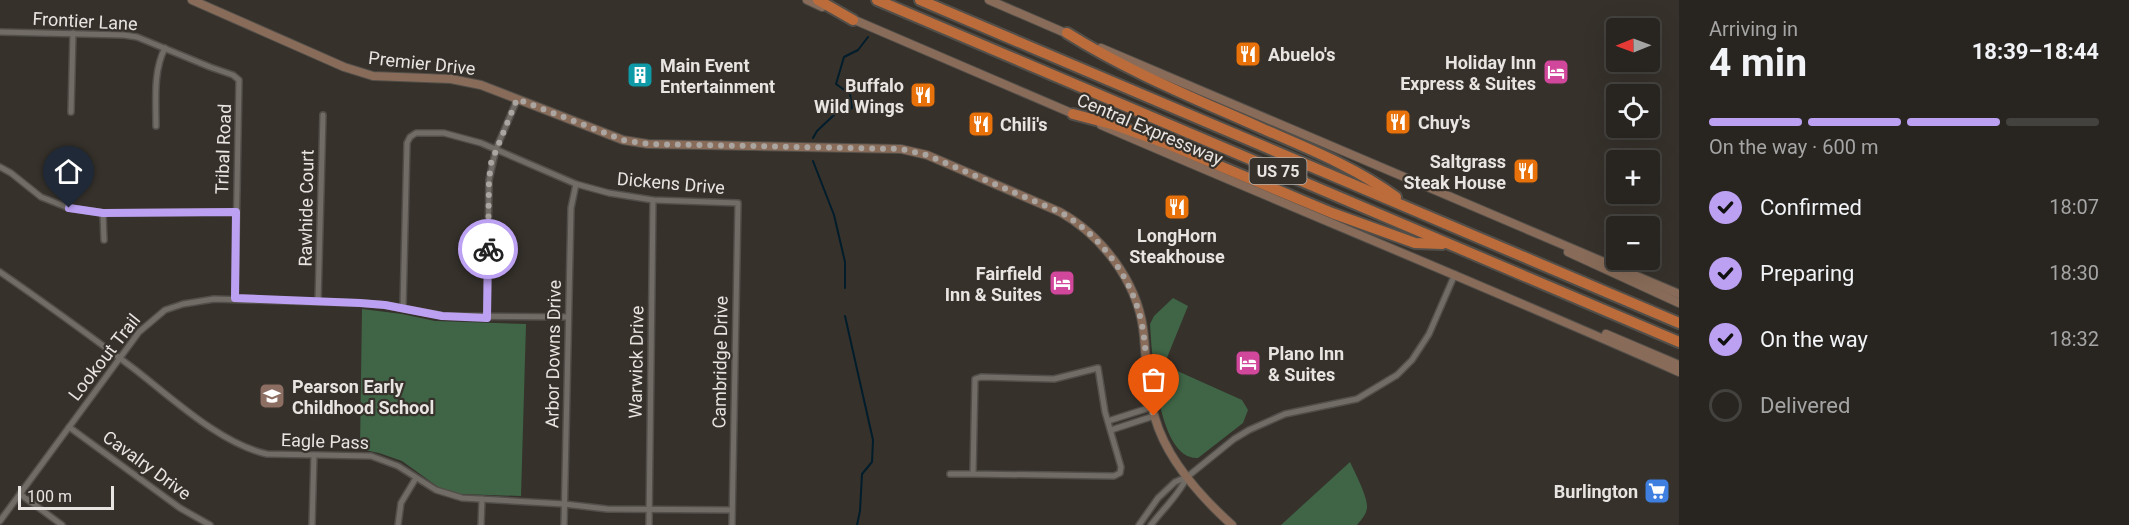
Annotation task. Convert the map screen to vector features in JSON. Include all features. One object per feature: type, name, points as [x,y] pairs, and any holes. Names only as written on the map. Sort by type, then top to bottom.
[{"type":"highway","points":[[818,0],[853,20]]},
{"type":"highway","name":"Central Expressway","points":[[877,0],[1679,342]]},
{"type":"highway","name":"Central Expressway","points":[[920,0],[1679,323]]},
{"type":"highway","points":[[1067,33],[1108,59],[1142,76],[1307,147],[1374,181],[1413,209]]},
{"type":"highway","points":[[1073,114],[1115,125],[1165,143],[1332,213],[1415,243],[1447,244]]},
{"type":"main road","name":"Premier Drive","points":[[192,0],[344,67],[373,76],[451,79],[481,85],[623,140],[648,144],[910,151],[927,155],[1060,212],[1081,224],[1119,267],[1134,296],[1143,326],[1148,395],[1164,441],[1187,477],[1214,509],[1232,525]]},
{"type":"main road","name":"Central Expressway","points":[[807,0],[1373,242],[1455,274],[1679,372]]},
{"type":"main road","points":[[989,0],[1679,294]]},
{"type":"main road","points":[[1500,218],[1609,272],[1679,303]]},
{"type":"main road","points":[[1559,319],[1564,318],[1679,364]]},
{"type":"street","name":"Frontier Lane","points":[[0,32],[131,36],[233,75]]},
{"type":"street","points":[[71,112],[73,33]]},
{"type":"street","points":[[156,126],[157,72],[159,58],[165,48]]},
{"type":"street","name":"Tribal Road","points":[[233,75],[240,83],[235,298]]},
{"type":"street","points":[[487,318],[489,180],[496,149],[517,99]]},
{"type":"street","name":"Rawhide Court","points":[[318,301],[323,115]]},
{"type":"street","name":"Dickens Drive","points":[[403,308],[407,142],[416,133],[444,133],[465,137],[576,184],[609,193],[653,200],[734,203]]},
{"type":"street","points":[[0,167],[41,197],[69,208],[103,213],[236,212]]},
{"type":"street","name":"Arbor Downs Drive","points":[[564,525],[571,208],[576,184]]},
{"type":"street","name":"Warwick Drive","points":[[649,525],[653,200]]},
{"type":"street","name":"Cambridge Drive","points":[[732,525],[738,219],[738,203],[734,203]]},
{"type":"street","points":[[103,213],[104,240]]},
{"type":"street","name":"Eagle Pass","points":[[0,272],[236,444],[251,450],[267,454],[371,456],[398,466],[450,496],[607,509],[732,510]]},
{"type":"street","points":[[1139,525],[1155,502],[1175,482],[1187,477],[1234,440],[1258,425],[1285,414],[1357,399],[1397,375],[1412,360],[1429,334],[1455,274]]},
{"type":"street","name":"Lookout Trail","points":[[0,521],[139,332],[165,310],[202,300],[235,298],[360,303],[442,316],[568,317]]},
{"type":"street","points":[[950,474],[1114,476],[1120,473],[1121,467],[1105,412],[1098,368],[1054,379],[981,377],[975,379],[973,474]]},
{"type":"street","points":[[1108,421],[1152,407]]},
{"type":"street","points":[[1111,430],[1154,416]]},
{"type":"street","name":"Cavalry Drive","points":[[69,427],[180,508],[210,525]]},
{"type":"street","points":[[312,525],[314,455]]},
{"type":"street","points":[[1151,525],[1182,489],[1187,477]]},
{"type":"street","points":[[398,525],[401,503],[417,478]]},
{"type":"street","points":[[20,494],[62,525]]},
{"type":"street","points":[[481,525],[482,499]]},
{"type":"street","points":[[1155,502],[1163,509]]},
{"type":"green space","points":[[1173,298],[1188,306],[1164,365],[1242,400],[1248,410],[1243,423],[1198,458],[1184,454],[1173,442],[1165,424],[1155,379],[1150,324],[1154,316]]},
{"type":"green space","points":[[362,309],[435,321],[526,324],[521,496],[460,494],[441,489],[402,461],[360,449]]},
{"type":"green space","points":[[1350,462],[1367,503],[1366,513],[1357,525],[1281,525]]},
{"type":"waterway","points":[[813,138],[836,113],[852,108],[850,94],[836,84],[844,57],[858,50],[868,37]]},
{"type":"waterway","points":[[813,161],[834,215],[845,262],[845,288]]},
{"type":"waterway","points":[[845,316],[873,440],[872,462],[862,474],[857,525]]},
{"type":"way so far","points":[[488,249],[491,163],[517,99],[623,140],[648,144],[901,149],[927,155],[1062,213],[1081,224],[1098,242],[1119,267],[1134,296],[1143,326],[1148,395],[1154,416]]},
{"type":"place","name":"Abuelo's","points":[[1248,54]]},
{"type":"place","name":"Holiday Inn Express & Suites","points":[[1556,72]]},
{"type":"place","name":"Main Event Entertainment","points":[[640,75]]},
{"type":"place","name":"Buffalo Wild Wings","points":[[923,95]]},
{"type":"place","name":"Chuy's","points":[[1398,122]]},
{"type":"place","name":"Chili's","points":[[981,124]]},
{"type":"place","name":"Saltgrass Steak House","points":[[1526,171]]},
{"type":"place","name":"LongHorn Steakhouse","points":[[1177,207]]},
{"type":"place","name":"Fairfield Inn & Suites","points":[[1062,283]]},
{"type":"place","name":"Plano Inn & Suites","points":[[1248,363]]},
{"type":"place","name":"Pearson Early Childhood School","points":[[272,396]]},
{"type":"place","name":"Burlington","points":[[1657,491]]},
{"type":"route","points":[[69,208],[103,213],[236,212],[235,298],[360,303],[385,305],[442,316],[487,318],[488,249]]}]
